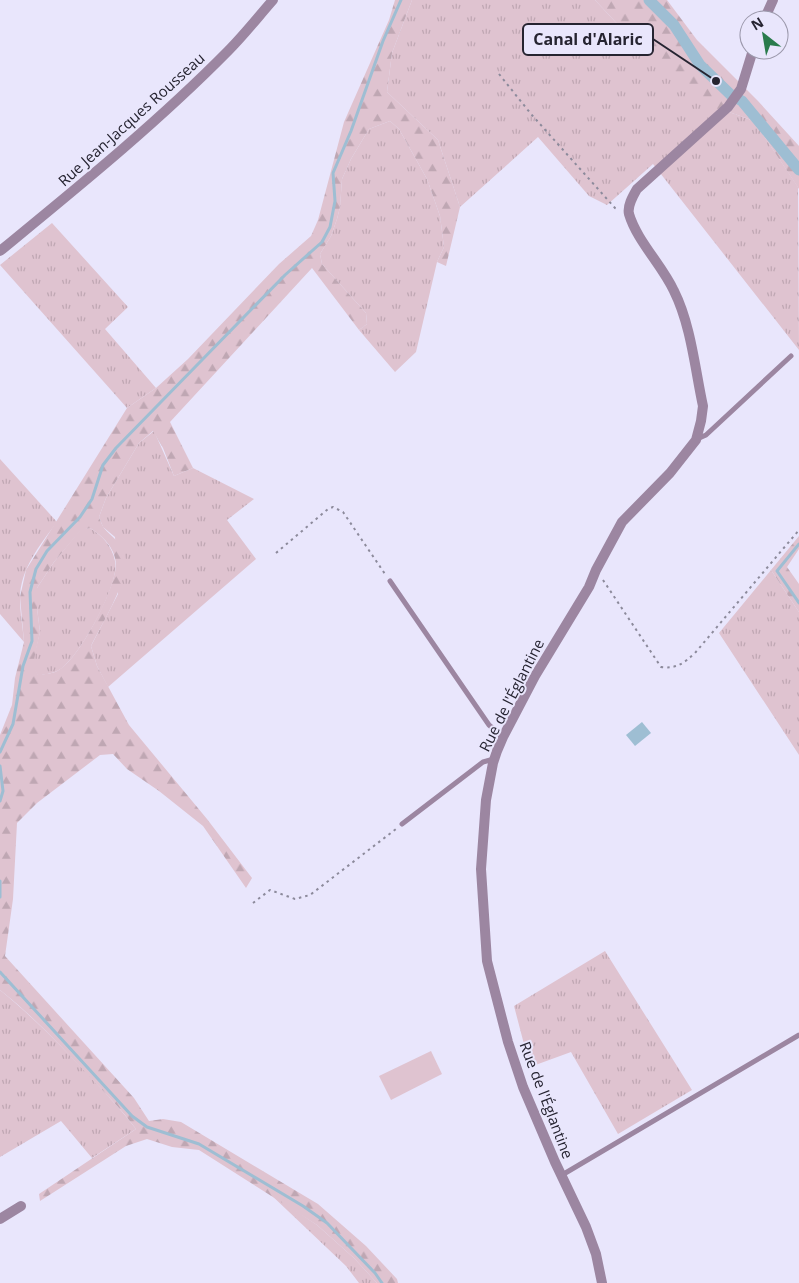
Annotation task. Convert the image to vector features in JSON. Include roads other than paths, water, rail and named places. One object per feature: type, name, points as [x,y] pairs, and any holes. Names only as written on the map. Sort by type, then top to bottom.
[{"type":"street","name":"Rue Jean-Jacques Rousseau","points":[[0,251],[178,99],[229,50],[273,0]]},
{"type":"street","name":"Rue de l'Églantine","points":[[602,1283],[596,1254],[586,1227],[561,1176],[523,1087],[508,1042],[487,960],[481,869],[486,800],[494,758],[503,737],[535,676],[589,587],[622,522],[670,473],[696,440],[703,406],[683,311],[673,288],[636,228],[629,212],[631,200],[637,189],[728,107],[741,90],[749,60]]},
{"type":"street","points":[[0,1219],[21,1206]]},
{"type":"lane","name":"Rue de l'Églantine","points":[[696,440],[706,435],[792,356]]},
{"type":"lane","points":[[390,581],[489,725],[503,737]]},
{"type":"lane","points":[[402,824],[483,762],[494,758]]},
{"type":"lane","name":"Rue de l'Églantine","points":[[561,1176],[799,1035]]},
{"type":"water","points":[[642,722],[651,733],[635,746],[626,735]]},
{"type":"waterway","points":[[0,752],[13,724],[23,666],[32,641],[30,592],[36,569],[47,551],[80,517],[92,499],[103,465],[116,448],[285,275],[322,242],[330,227],[335,201],[333,173],[351,131],[383,41],[401,0]]},
{"type":"waterway","points":[[649,0],[674,25],[700,65],[731,95],[742,101],[799,170]]},
{"type":"waterway","points":[[799,544],[777,571],[799,603]]},
{"type":"waterway","points":[[0,766],[3,791],[0,801]]},
{"type":"waterway","points":[[0,881],[0,897]]},
{"type":"waterway","points":[[0,972],[132,1116],[147,1127],[199,1144],[303,1206],[327,1223],[375,1273],[382,1283]]},
{"type":"place","name":"Canal d'Alaric","points":[[716,81]]}]
